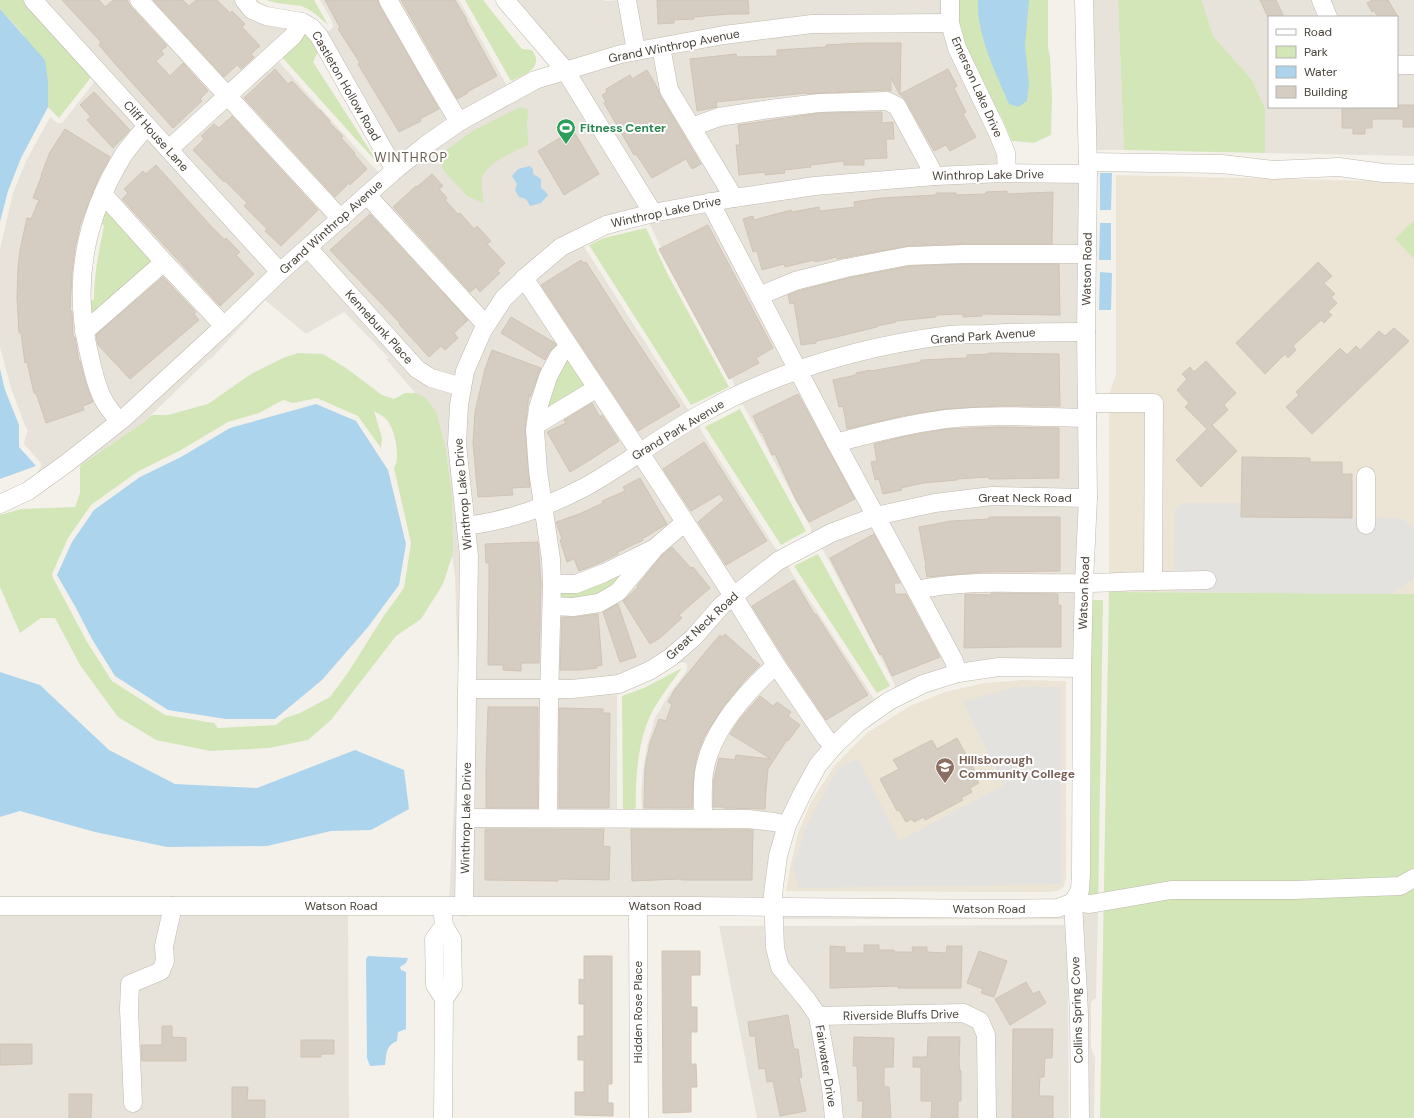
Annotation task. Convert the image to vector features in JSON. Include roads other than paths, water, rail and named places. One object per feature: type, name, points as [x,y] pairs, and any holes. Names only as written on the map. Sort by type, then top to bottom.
[{"type":"street","name":"Cliff House Lane","points":[[33,0],[280,272]]},
{"type":"street","points":[[139,0],[341,219]]},
{"type":"street","name":"Castleton Hollow Road","points":[[244,0],[252,10],[266,16],[302,22],[311,26],[319,36],[395,170]]},
{"type":"street","points":[[388,0],[459,122]]},
{"type":"street","points":[[505,0],[565,70],[653,212]]},
{"type":"street","points":[[627,0],[636,51]]},
{"type":"street","name":"Emerson Lake Drive","points":[[950,0],[950,24],[957,48],[1006,153],[1007,173]]},
{"type":"street","name":"Watson Road","points":[[0,906],[638,906],[1030,909],[1058,908],[1073,902],[1080,890],[1081,874],[1082,668],[1088,498],[1086,332],[1088,168],[1084,0]]},
{"type":"street","points":[[1321,0],[1328,16]]},
{"type":"street","points":[[169,149],[293,36],[302,22]]},
{"type":"street","name":"Grand Winthrop Avenue","points":[[0,504],[28,491],[67,463],[119,421],[224,326],[280,272],[426,144],[459,122],[535,80],[621,54],[724,35],[812,24],[950,24]]},
{"type":"street","points":[[661,47],[669,90],[734,198]]},
{"type":"street","points":[[1398,65],[1414,65]]},
{"type":"street","points":[[692,127],[719,117],[770,109],[819,104],[887,101],[897,106],[935,176]]},
{"type":"street","points":[[119,421],[103,398],[92,366],[84,332],[81,294],[85,245],[93,218],[103,194],[124,154],[147,126]]},
{"type":"street","name":"Winthrop Lake Drive","points":[[464,906],[469,556],[457,444],[458,406],[465,371],[486,325],[504,298],[524,278],[561,247],[606,225],[653,212],[815,186],[935,176],[1088,168],[1222,164],[1273,170],[1339,167],[1383,173],[1414,174]]},
{"type":"street","points":[[103,194],[224,326]]},
{"type":"street","points":[[367,195],[486,325]]},
{"type":"street","points":[[710,202],[797,371],[954,661],[958,673]]},
{"type":"street","name":"Kennebunk Place","points":[[308,248],[417,369],[431,378],[462,387]]},
{"type":"street","points":[[759,296],[795,281],[846,268],[908,256],[964,254],[1087,254]]},
{"type":"street","points":[[84,332],[164,262]]},
{"type":"street","points":[[524,278],[640,452],[776,665],[825,737],[834,746]]},
{"type":"street","name":"Grand Park Avenue","points":[[466,526],[484,524],[542,507],[586,487],[701,414],[756,387],[820,363],[880,347],[951,335],[1025,332],[1086,332]]},
{"type":"street","points":[[548,818],[549,689],[552,584],[551,559],[542,507],[535,430],[538,408],[548,376],[559,356],[569,346]]},
{"type":"street","points":[[536,425],[597,388]]},
{"type":"street","points":[[836,444],[891,428],[947,419],[1000,417],[1087,410],[1129,403],[1154,403],[1153,581]]},
{"type":"street","points":[[1366,476],[1366,525]]},
{"type":"street","name":"Great Neck Road","points":[[467,689],[572,689],[619,684],[651,670],[671,657],[694,637],[722,605],[778,561],[831,533],[876,516],[935,503],[992,496],[1088,498]]},
{"type":"street","points":[[552,606],[573,607],[600,603],[618,592],[655,548],[685,522]]},
{"type":"street","points":[[552,584],[576,584],[604,573],[655,548]]},
{"type":"street","points":[[916,590],[939,585],[960,583],[1084,583],[1207,580]]},
{"type":"street","points":[[703,818],[704,772],[713,742],[726,721],[754,684],[776,665]]},
{"type":"street","name":"Fairwater Drive","points":[[834,1118],[831,1088],[818,1016],[780,967],[774,948],[773,894],[778,856],[787,825],[802,794],[818,765],[834,746],[858,723],[889,701],[923,684],[958,673],[999,667],[1082,668]]},
{"type":"street","points":[[466,818],[703,818],[748,819],[787,825]]},
{"type":"street","points":[[1073,902],[1090,904],[1171,890],[1294,890],[1400,886],[1414,878]]},
{"type":"street","name":"Collins Spring Cove","points":[[1073,902],[1079,1013],[1080,1118]]},
{"type":"street","points":[[133,1103],[129,1016],[130,984],[161,971],[165,961],[164,946],[174,906]]},
{"type":"street","name":"Hidden Rose Place","points":[[638,906],[639,1118]]},
{"type":"street","points":[[443,908],[444,926],[452,939],[453,986],[444,999],[443,1118]]},
{"type":"street","name":"Riverside Bluffs Drive","points":[[818,1016],[964,1013],[980,1021],[986,1035],[987,1118]]},
{"type":"water","points":[[978,0],[1029,0],[1025,45],[1029,84],[1027,101],[1018,107],[1009,104],[988,53],[980,26]]},
{"type":"water","points":[[0,9],[45,60],[48,81],[48,107],[21,158],[8,191],[0,222]]},
{"type":"water","points":[[530,166],[533,169],[533,174],[541,179],[541,188],[548,195],[541,203],[530,206],[526,199],[519,197],[515,190],[517,184],[512,176],[518,169]]},
{"type":"water","points":[[1100,173],[1112,173],[1111,210],[1100,210]]},
{"type":"water","points":[[1100,223],[1111,223],[1111,260],[1099,260]]},
{"type":"water","points":[[1100,272],[1112,273],[1111,310],[1099,310]]},
{"type":"water","points":[[0,369],[5,390],[19,425],[19,447],[36,466],[0,479]]},
{"type":"water","points":[[316,404],[356,421],[388,470],[406,544],[399,585],[368,627],[322,680],[275,719],[226,719],[168,710],[115,676],[92,639],[57,575],[72,542],[94,510],[140,477],[181,457],[230,428]]},
{"type":"water","points":[[0,672],[40,685],[109,750],[175,784],[257,788],[355,750],[404,770],[409,809],[371,830],[331,831],[267,846],[167,847],[95,832],[20,811],[0,817]]},
{"type":"water","points":[[368,956],[408,958],[406,963],[400,967],[401,970],[406,972],[406,1029],[398,1032],[397,1041],[388,1048],[385,1065],[370,1066],[367,1058],[366,959]]},
{"type":"place","name":"Fitness Center","points":[[566,145]]},
{"type":"place","name":"Hillsborough Community College","points":[[945,784]]},
{"type":"district","name":"WINTHROP","points":[[411,157]]}]
